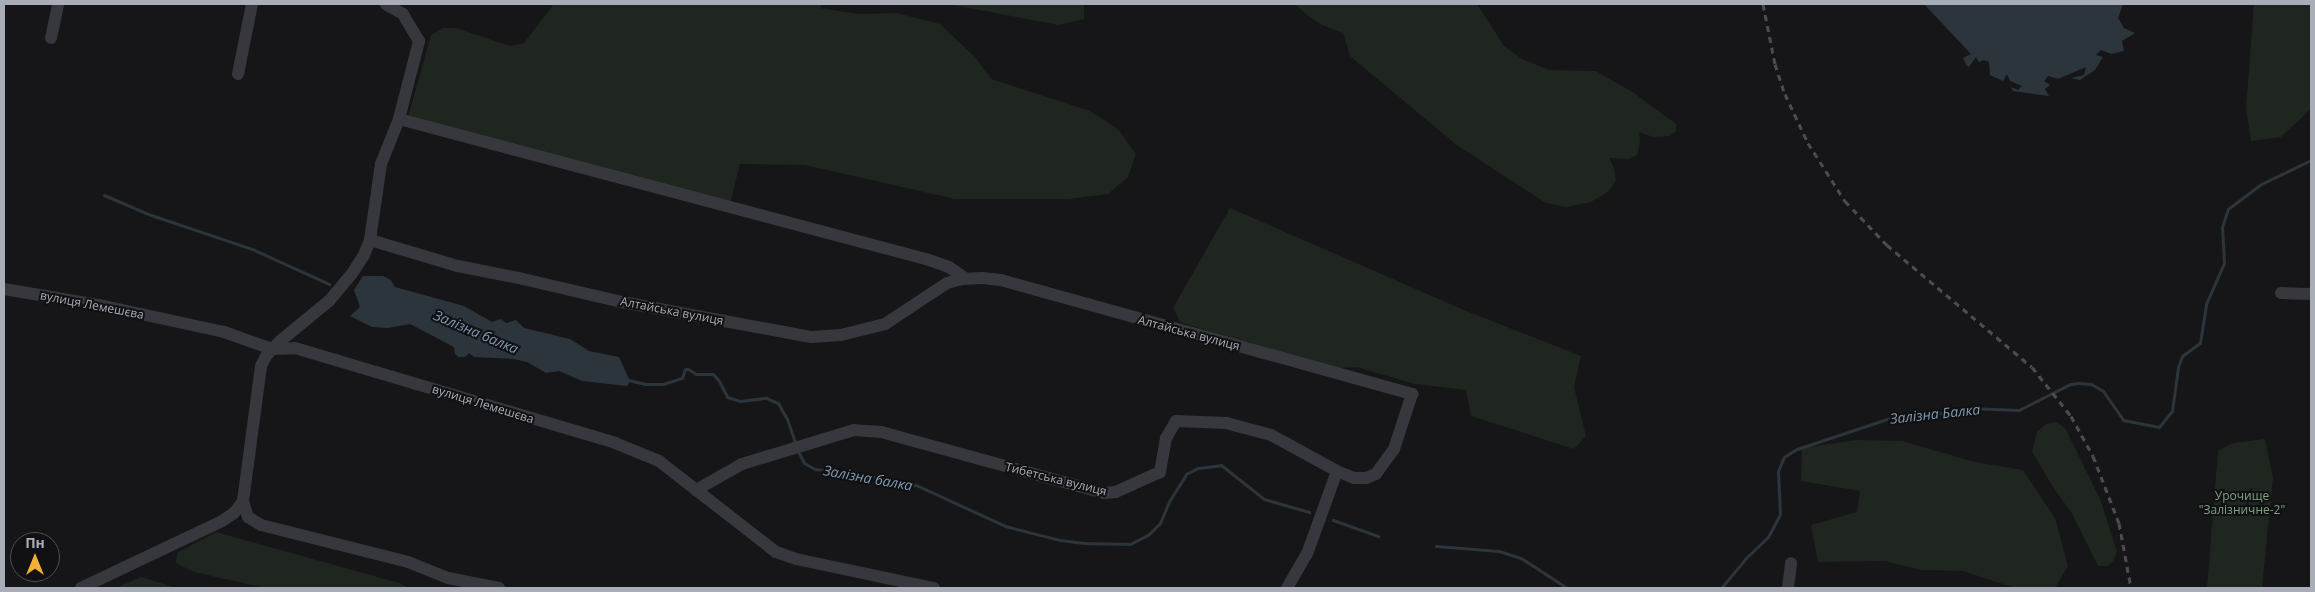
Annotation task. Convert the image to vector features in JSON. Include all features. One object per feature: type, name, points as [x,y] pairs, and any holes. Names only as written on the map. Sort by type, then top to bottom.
[{"type":"street","points":[[50,38],[58,4]]},
{"type":"street","points":[[238,74],[252,4]]},
{"type":"street","points":[[80,588],[222,521],[234,513],[242,501],[261,366],[279,342],[329,301],[351,275],[364,255],[370,240],[381,164],[399,119],[419,41],[403,14],[386,4]]},
{"type":"street","name":"Алтайська вулиця","points":[[399,119],[926,259],[948,267],[965,278]]},
{"type":"street","name":"Алтайська вулиця","points":[[370,240],[458,266],[622,302],[811,336],[841,335],[885,324],[947,283],[965,278],[1001,280],[1412,394]]},
{"type":"street","name":"вулиця Лемешєва","points":[[4,289],[104,306],[224,332],[272,349],[294,348],[630,448],[659,461],[776,552],[796,559],[934,588]]},
{"type":"street","points":[[2282,293],[2311,294]]},
{"type":"street","name":"Тибетська вулиця","points":[[696,490],[742,464],[854,430],[880,432],[1104,493],[1116,492],[1160,472],[1166,438],[1176,421],[1226,423],[1271,434],[1337,471],[1354,478],[1366,478],[1376,474],[1394,449],[1412,394]]},
{"type":"street","points":[[1287,588],[1307,554],[1337,471]]},
{"type":"street","points":[[242,501],[248,518],[261,525],[408,562],[448,578],[499,588]]},
{"type":"street","points":[[1788,588],[1790,563]]},
{"type":"green space","points":[[554,4],[822,4],[820,8],[858,14],[897,13],[940,24],[975,57],[991,79],[1090,111],[1118,129],[1136,154],[1128,177],[1108,194],[1068,199],[955,199],[805,165],[740,164],[730,204],[408,117],[431,35],[443,28],[456,28],[510,46],[524,43]]},
{"type":"green space","points":[[948,4],[1084,4],[1084,19],[1058,25]]},
{"type":"green space","points":[[1295,4],[1477,4],[1504,46],[1522,59],[1549,70],[1596,71],[1634,93],[1676,124],[1676,131],[1670,136],[1653,137],[1639,132],[1640,142],[1637,155],[1629,159],[1609,158],[1614,168],[1616,181],[1609,191],[1591,202],[1566,207],[1546,203],[1458,146],[1350,56],[1343,33],[1322,25]]},
{"type":"green space","points":[[2254,4],[2311,4],[2311,109],[2281,137],[2251,141],[2246,108]]},
{"type":"green space","points":[[1230,208],[1464,310],[1581,356],[1574,387],[1586,436],[1574,449],[1471,416],[1466,390],[1415,384],[1357,367],[1325,369],[1180,322],[1173,308]]},
{"type":"green space","points":[[2056,422],[2065,428],[2101,501],[2117,552],[2114,560],[2108,566],[2098,566],[2071,512],[2032,452],[2037,432],[2046,424]]},
{"type":"green space","name":"Урочище \"Залізничне-2\"","points":[[2265,439],[2273,478],[2262,588],[2207,588],[2218,451],[2233,443]]},
{"type":"green space","points":[[1857,440],[1902,441],[1975,462],[2023,470],[2055,518],[2068,566],[2055,588],[2015,588],[1963,571],[1921,570],[1885,561],[1818,562],[1811,525],[1857,512],[1860,491],[1801,481],[1802,448]]},
{"type":"green space","points":[[216,532],[399,583],[409,588],[265,588],[194,572],[176,563],[177,553]]},
{"type":"green space","points":[[141,577],[161,583],[175,588],[116,588]]},
{"type":"water","points":[[1924,4],[2123,4],[2118,18],[2124,28],[2135,33],[2122,41],[2124,51],[2112,54],[2101,50],[2096,55],[2103,57],[2095,70],[2080,80],[2071,78],[2084,75],[2086,67],[2058,79],[2048,76],[2044,81],[2050,85],[2045,89],[2049,96],[2013,91],[2011,87],[2018,90],[2022,86],[2010,81],[2007,74],[2003,81],[1990,75],[1989,62],[1984,60],[1979,62],[1976,57],[1969,67],[1966,65],[1963,58],[1971,54]]},
{"type":"water","points":[[363,276],[383,276],[391,280],[395,287],[464,306],[492,322],[501,319],[506,323],[516,320],[524,328],[570,339],[589,351],[619,357],[630,381],[627,386],[582,381],[559,371],[546,373],[527,362],[514,359],[474,357],[469,353],[465,357],[459,357],[455,354],[454,347],[410,324],[388,328],[372,327],[350,316],[360,307],[354,290]]},
{"type":"waterway","name":"Залізна Балка","points":[[1721,588],[1745,559],[1768,537],[1780,514],[1778,471],[1784,457],[1797,449],[1896,416],[1953,412],[1968,408],[2019,410],[2070,384],[2078,383],[2091,384],[2103,391],[2123,420],[2159,427],[2172,411],[2178,367],[2182,356],[2200,343],[2206,304],[2224,263],[2222,227],[2228,209],[2261,184],[2311,160]]},
{"type":"waterway","points":[[104,195],[151,215],[252,249],[329,284]]},
{"type":"waterway","name":"Залізна балка","points":[[628,380],[645,384],[663,384],[682,378],[685,369],[696,374],[713,374],[727,397],[740,401],[766,398],[778,403],[787,419],[796,445]]},
{"type":"waterway","name":"Залізна балка","points":[[798,451],[804,463],[815,469],[866,475],[916,485],[1005,526],[1060,540],[1084,543],[1130,544],[1148,535],[1160,523],[1170,500],[1186,474],[1198,468],[1221,465],[1264,499],[1309,512]]},
{"type":"waterway","points":[[1333,520],[1378,536]]},
{"type":"waterway","name":"Залізна Балка","points":[[1436,546],[1499,551],[1521,558],[1567,588]]},
{"type":"railway","points":[[1763,4],[1775,64],[1785,94],[1808,143],[1845,201],[1887,245],[2032,367],[2071,416],[2093,456],[2119,523],[2131,588]]}]
